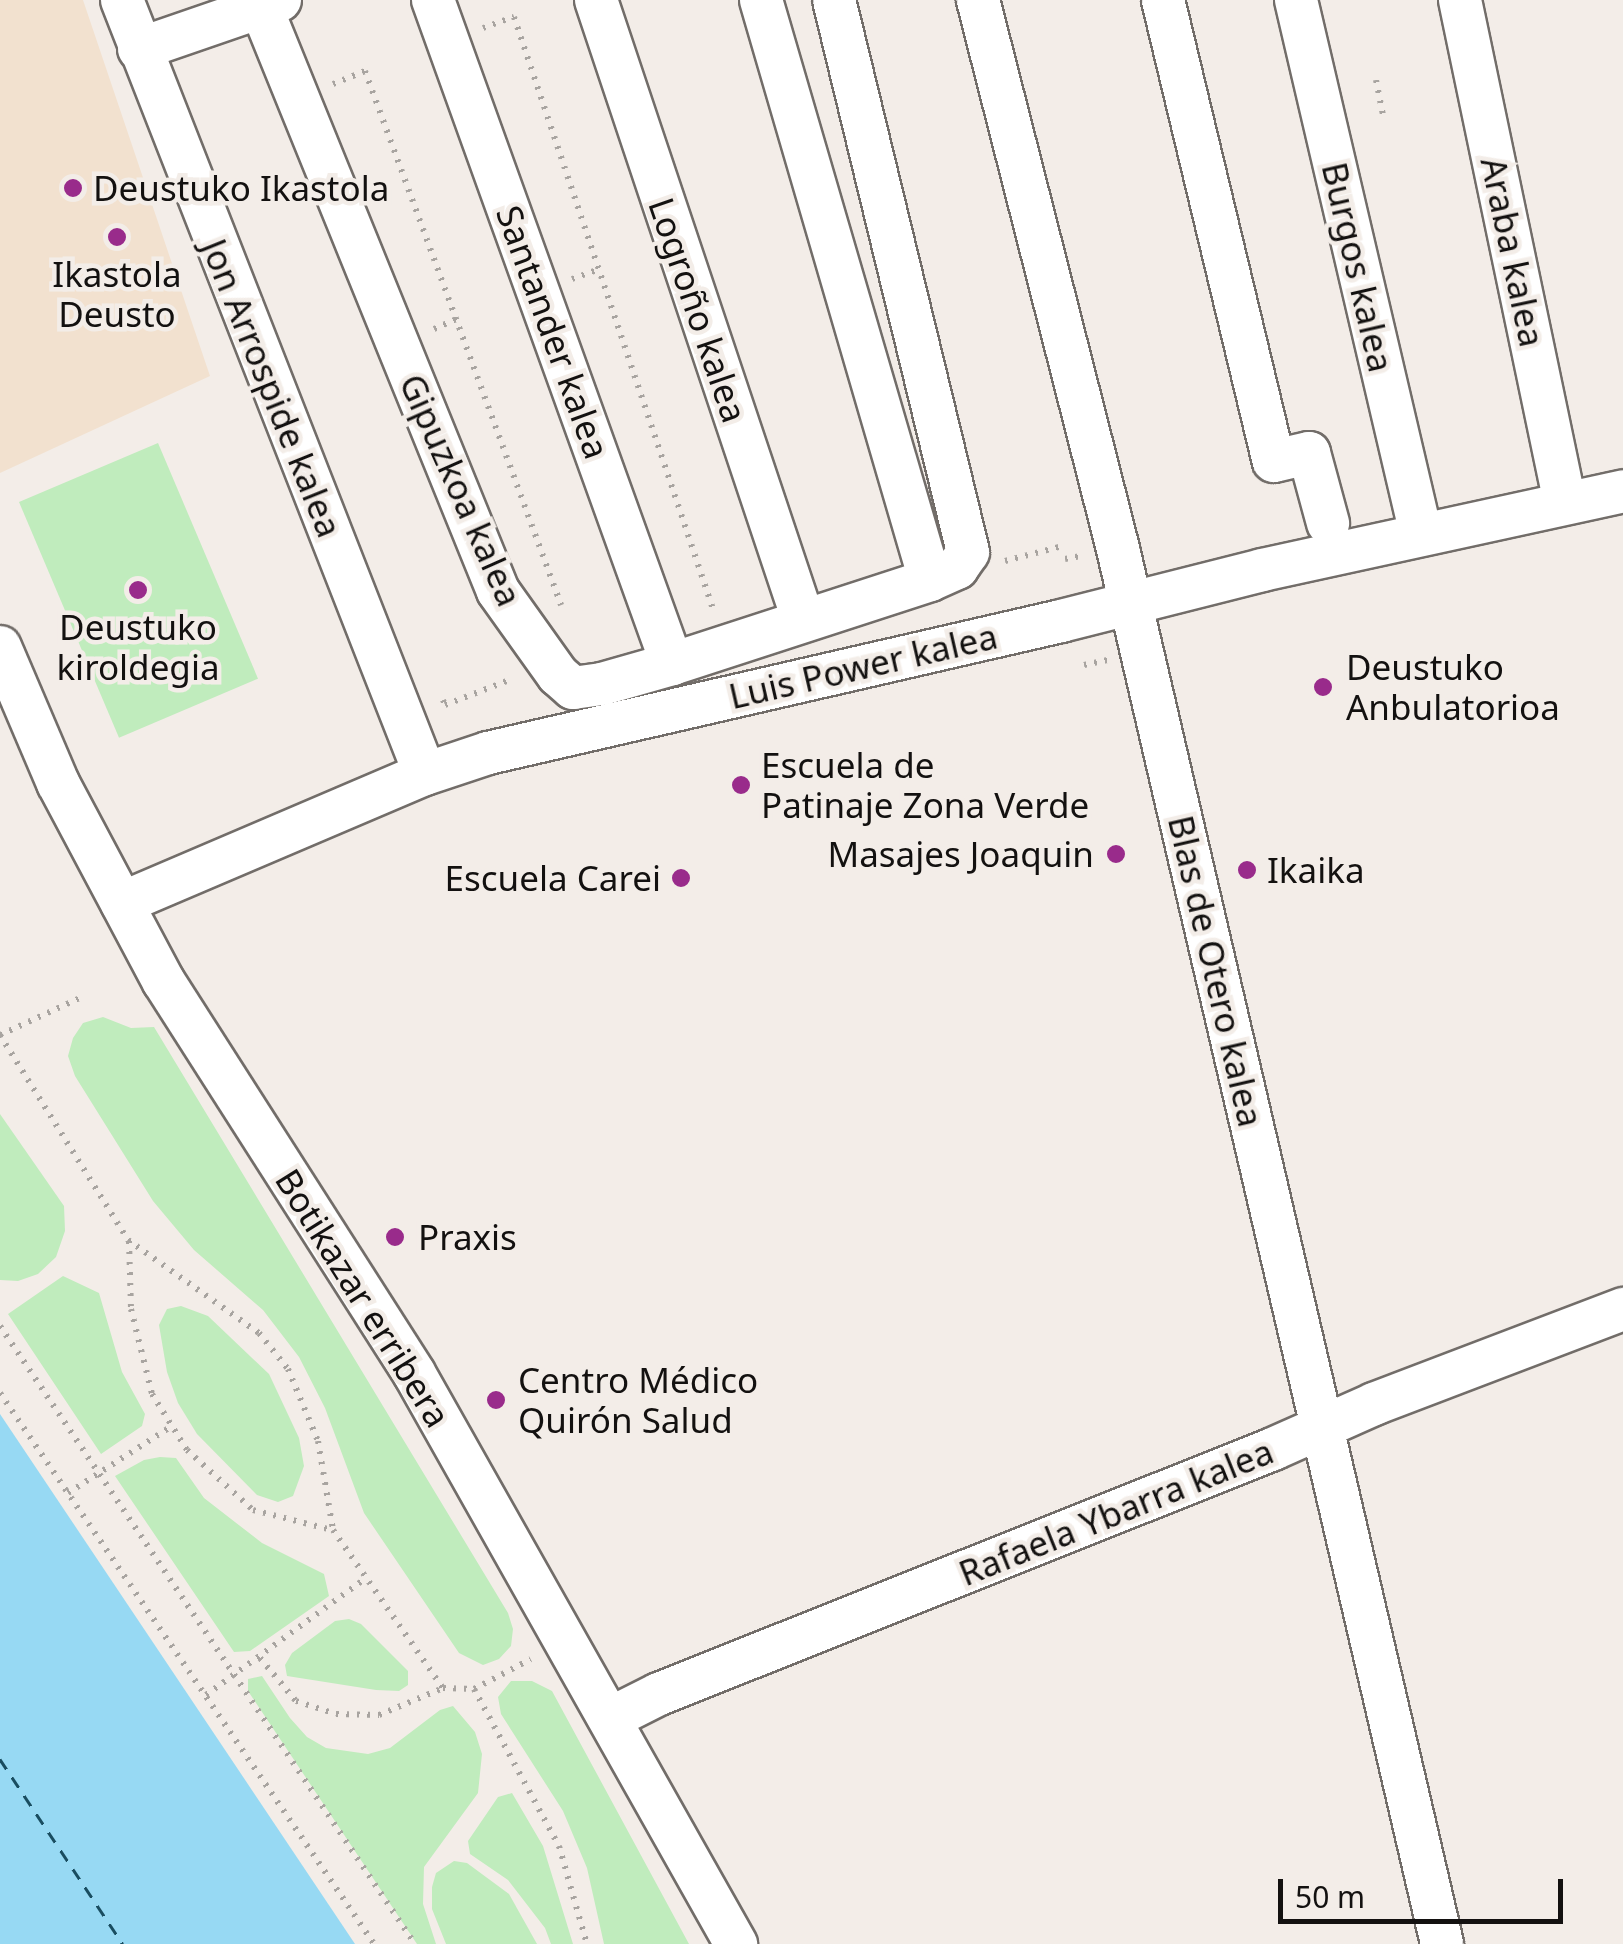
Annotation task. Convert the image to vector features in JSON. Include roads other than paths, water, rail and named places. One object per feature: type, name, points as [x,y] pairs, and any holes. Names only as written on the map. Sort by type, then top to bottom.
[{"type":"street","name":"Jon Arrospide kalea","points":[[122,0],[425,774]]},
{"type":"street","name":"Santander kalea","points":[[433,0],[672,664]]},
{"type":"street","name":"Logroño kalea","points":[[596,0],[804,619]]},
{"type":"street","points":[[760,0],[930,580]]},
{"type":"street","name":"Gipuzkoa kalea","points":[[270,4],[498,591],[558,675],[573,688],[672,664],[930,580],[957,568],[968,552],[834,0]]},
{"type":"street","name":"Blas de Otero kalea","points":[[978,0],[1129,604],[1442,1944]]},
{"type":"street","points":[[1163,0],[1274,461],[1309,452],[1328,522]]},
{"type":"street","name":"Burgos kalea","points":[[1296,0],[1421,534]]},
{"type":"street","name":"Araba kalea","points":[[1460,0],[1565,503]]},
{"type":"street","points":[[139,49],[270,4]]},
{"type":"street","name":"Luis Power kalea","points":[[122,903],[425,774],[488,752],[1421,534],[1623,491]]},
{"type":"street","name":"Botikazar erribera","points":[[0,648],[58,783],[164,982],[414,1373],[736,1944]]},
{"type":"street","name":"Rafaela Ybarra kalea","points":[[611,1718],[659,1694],[1623,1309]]},
{"type":"water","points":[[0,1414],[355,1944],[0,1944]]},
{"type":"place","name":"Deustuko Ikastola","points":[[73,188]]},
{"type":"place","name":"Ikastola Deusto","points":[[117,237]]},
{"type":"place","name":"Deustuko kiroldegia","points":[[138,590]]},
{"type":"place","name":"Deustuko Anbulatorioa","points":[[1323,687]]},
{"type":"place","name":"Escuela de Patinaje Zona Verde","points":[[741,785]]},
{"type":"place","name":"Masajes Joaquin","points":[[1116,854]]},
{"type":"place","name":"Ikaika","points":[[1247,870]]},
{"type":"place","name":"Escuela Carei","points":[[681,878]]},
{"type":"place","name":"Praxis","points":[[395,1237]]},
{"type":"place","name":"Centro Médico Quirón Salud","points":[[496,1400]]}]
